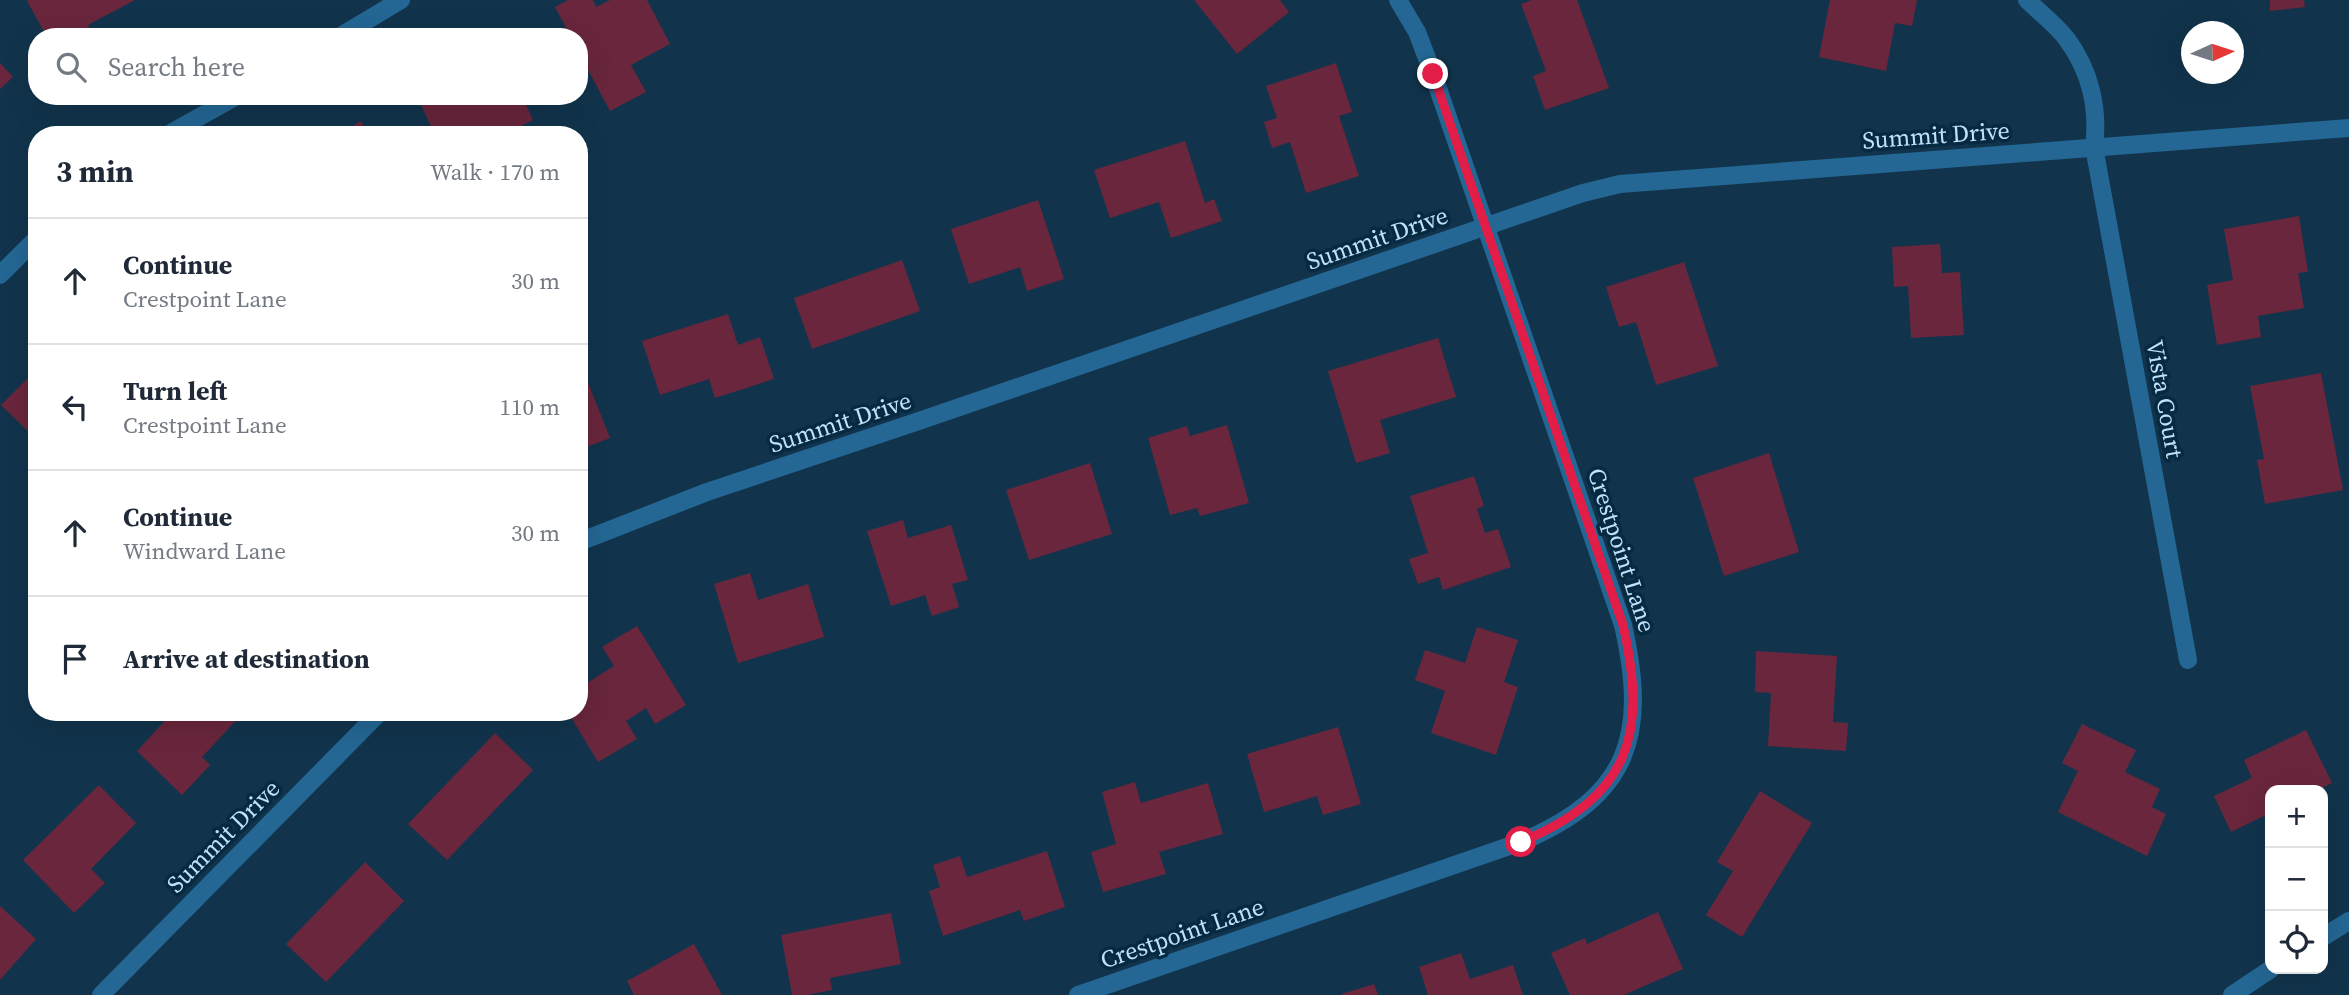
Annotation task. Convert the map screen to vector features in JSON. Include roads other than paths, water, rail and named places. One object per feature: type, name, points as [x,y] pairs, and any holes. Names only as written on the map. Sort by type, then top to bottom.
[{"type":"street","points":[[353,28],[401,0]]},
{"type":"street","name":"Crestpoint Lane","points":[[1077,995],[1554,828],[1584,808],[1609,780],[1624,756],[1632,730],[1635,696],[1632,661],[1623,625],[1433,74],[1417,32],[1398,0]]},
{"type":"street","name":"Vista Court","points":[[2026,0],[2065,37],[2082,63],[2091,89],[2097,122],[2094,147],[2189,660]]},
{"type":"street","points":[[183,126],[221,105]]},
{"type":"street","name":"Summit Drive","points":[[588,538],[707,492],[913,424],[1583,193],[1620,184],[2349,128]]},
{"type":"street","points":[[0,275],[28,247]]},
{"type":"street","name":"Summit Drive","points":[[101,995],[371,721]]},
{"type":"street","points":[[2328,934],[2349,921]]},
{"type":"street","points":[[2232,995],[2265,973]]}]
